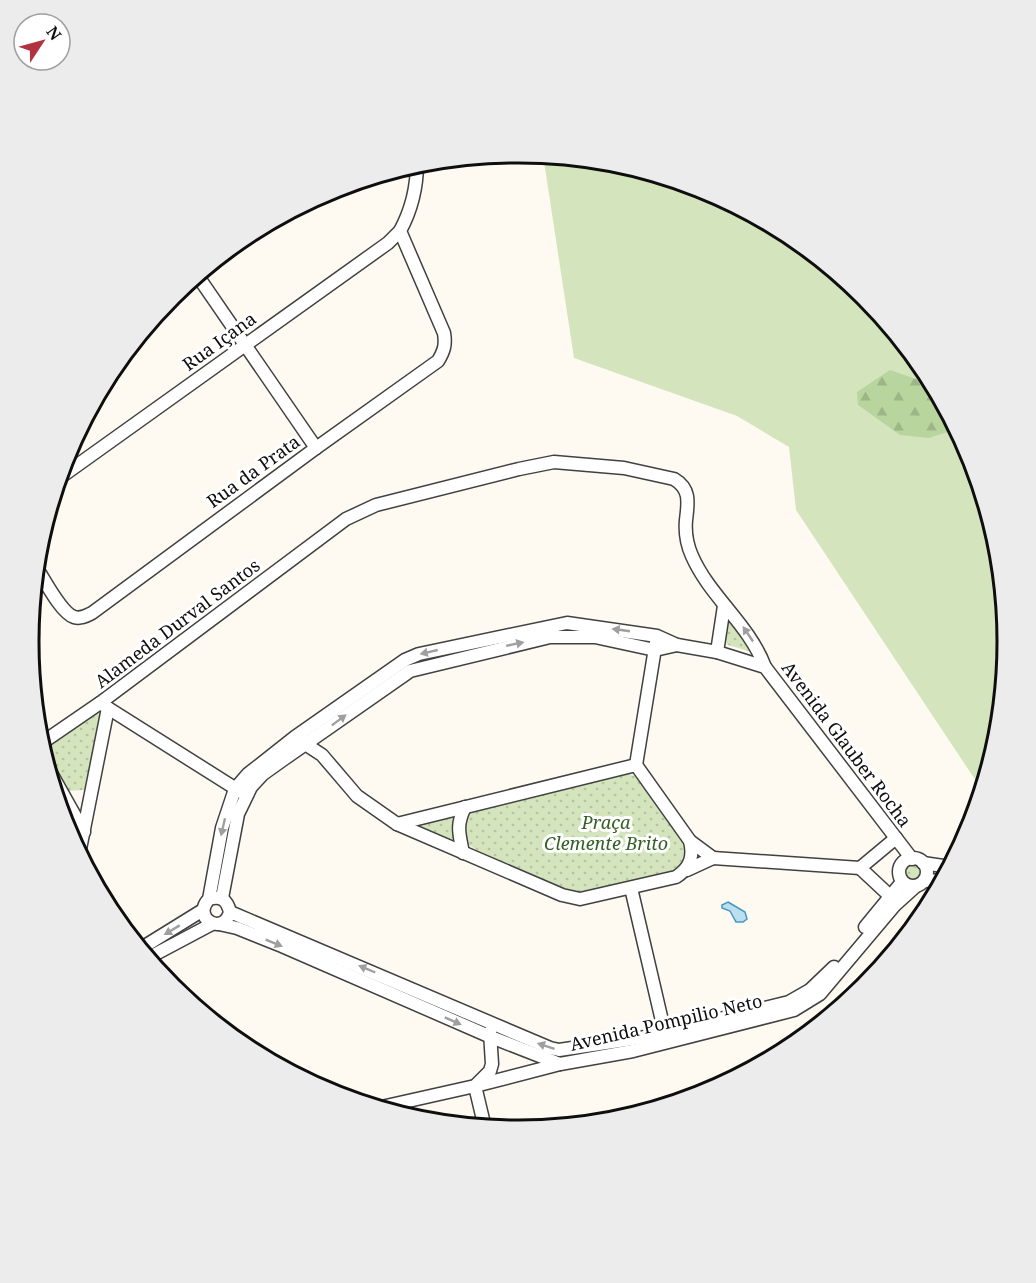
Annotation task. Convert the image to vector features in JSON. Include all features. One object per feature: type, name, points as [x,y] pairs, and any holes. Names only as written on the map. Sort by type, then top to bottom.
[{"type":"street","points":[[400,231],[409,215],[416,190],[417,174]]},
{"type":"street","name":"Rua Içana","points":[[71,470],[388,243],[400,231]]},
{"type":"street","name":"Rua da Prata","points":[[43,578],[64,610],[72,616],[81,618],[92,613],[316,447],[438,361],[444,352],[446,343],[444,333],[400,231]]},
{"type":"street","points":[[201,282],[316,447]]},
{"type":"street","name":"Alameda Durval Santos","points":[[247,795],[104,705],[346,519],[376,505],[519,469],[554,462],[624,468],[674,479],[681,483],[687,491],[689,501],[686,535],[691,553],[702,576],[755,644],[765,667]]},
{"type":"street","points":[[717,652],[724,606]]},
{"type":"street","name":"Avenida Glauber Rocha","points":[[222,898],[238,814],[247,795],[263,774],[300,741],[405,660],[419,654],[567,623],[657,636],[677,645],[717,652],[765,667],[896,838],[917,861]]},
{"type":"street","points":[[657,636],[636,765],[690,841],[713,858]]},
{"type":"street","name":"Avenida Glauber Rocha","points":[[209,899],[222,828],[235,789],[248,774],[410,670],[549,637],[595,637],[655,650],[677,645]]},
{"type":"street","points":[[49,738],[104,705]]},
{"type":"street","points":[[82,840],[104,705]]},
{"type":"street","points":[[300,741],[322,755],[357,796],[397,824],[562,895],[580,899],[676,877],[713,858],[860,868],[890,896]]},
{"type":"street","points":[[397,824],[636,765]]},
{"type":"street","points":[[65,799],[84,832]]},
{"type":"street","points":[[463,853],[458,831],[459,820],[465,807]]},
{"type":"street","points":[[860,868],[896,838]]},
{"type":"street","points":[[687,870],[693,852],[690,841]]},
{"type":"street","points":[[932,882],[911,886],[902,882],[899,875],[900,868],[904,862],[917,861],[941,865]]},
{"type":"street","points":[[917,861],[927,872],[920,884]]},
{"type":"street","name":"Avenida Pompilio Neto","points":[[216,924],[237,928],[282,946],[491,1037],[560,1064],[665,1037],[796,998],[810,990],[830,972],[902,882]]},
{"type":"street","name":"Avenida Pompilio Neto","points":[[230,912],[449,1003],[487,1022],[559,1050],[646,1037],[665,1037],[794,1010],[805,1005],[820,994],[895,906],[920,884]]},
{"type":"street","points":[[631,888],[665,1037]]},
{"type":"street","points":[[156,954],[216,924],[229,917],[228,903],[216,897],[204,904],[203,910],[206,918],[216,924]]},
{"type":"street","points":[[147,944],[203,910]]},
{"type":"street","points":[[475,1086],[490,1071],[492,1064],[491,1037],[487,1022]]},
{"type":"street","points":[[394,1104],[560,1064]]},
{"type":"street","points":[[475,1086],[483,1119]]},
{"type":"green space","points":[[544,164],[611,172],[672,188],[701,199],[730,212],[784,243],[810,261],[857,303],[898,350],[933,402],[961,458],[981,518],[993,579],[997,642],[993,704],[976,781],[796,510],[789,447],[737,416],[574,358]]},
{"type":"green space","points":[[890,370],[919,380],[949,432],[929,438],[900,435],[858,405],[857,392]]},
{"type":"green space","points":[[732,617],[755,653],[728,645],[724,641],[728,618]]},
{"type":"green space","points":[[97,712],[100,715],[85,790],[67,791],[57,771],[50,746]]},
{"type":"green space","name":"Praça Clemente Brito","points":[[629,774],[640,778],[688,844],[685,863],[676,870],[659,876],[572,893],[477,850],[463,839],[465,820],[473,811]]},
{"type":"green space","points":[[457,813],[453,828],[456,840],[451,841],[420,825]]},
{"type":"green space","points":[[913,861],[921,864],[924,872],[921,880],[913,883],[905,880],[902,872],[905,864]]},
{"type":"water","points":[[728,902],[745,912],[747,919],[743,922],[736,922],[730,911],[722,908],[722,905]]}]
